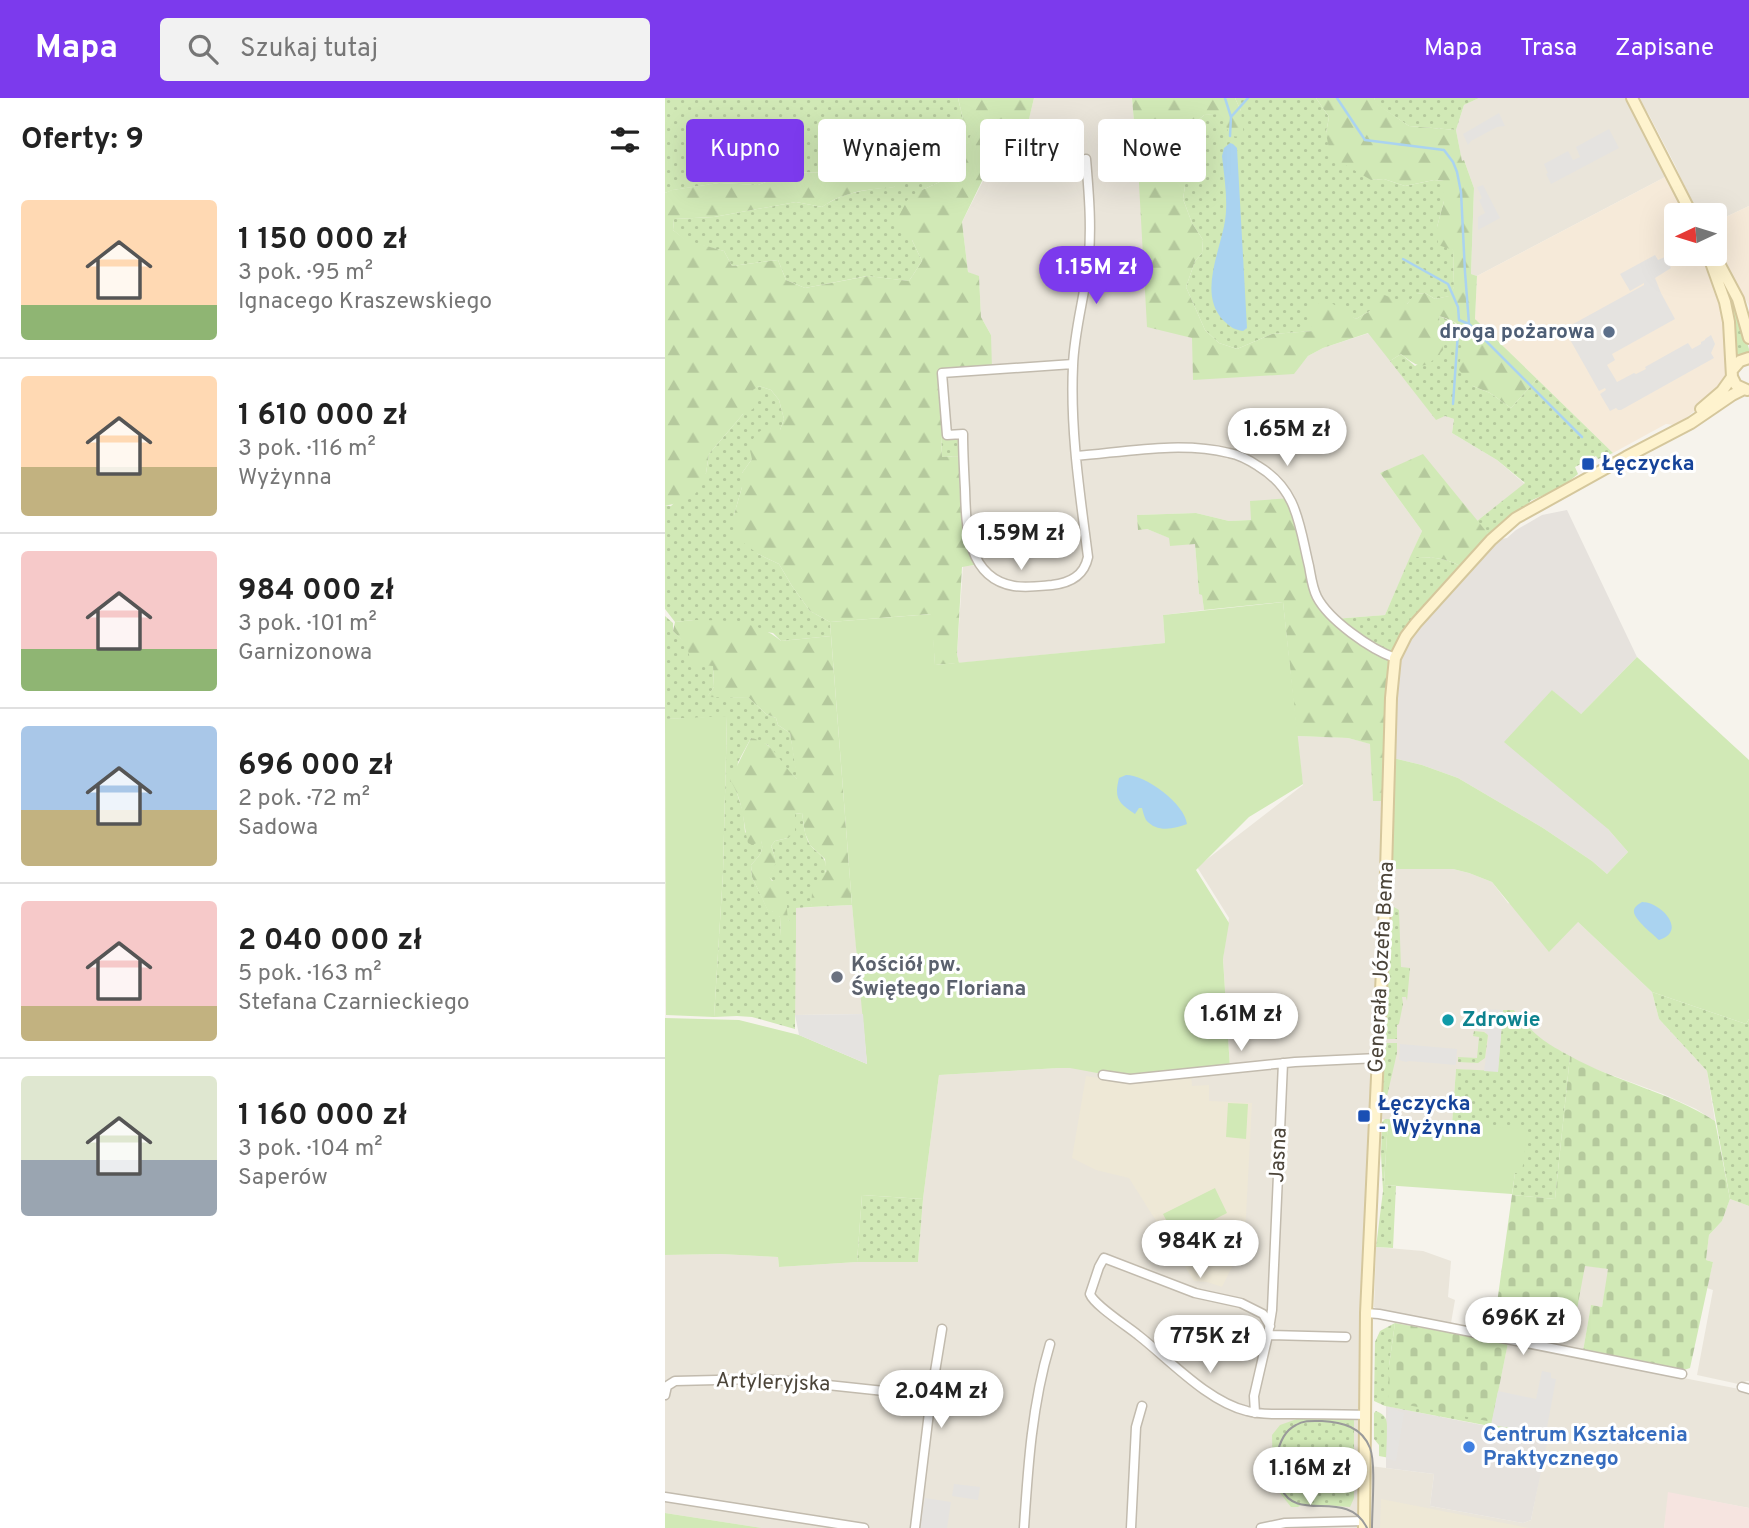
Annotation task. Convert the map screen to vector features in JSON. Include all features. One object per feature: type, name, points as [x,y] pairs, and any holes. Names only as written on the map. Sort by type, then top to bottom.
[{"type":"street","points":[[1632,98],[1686,203]]},
{"type":"street","points":[[1073,364],[942,373],[947,435],[963,434],[965,509],[971,545],[980,564],[989,574],[1014,586],[1039,587],[1066,582],[1084,569],[1088,558],[1073,410],[1073,364],[1090,239],[1086,159]]},
{"type":"street","points":[[1714,266],[1729,322],[1736,385],[1746,390]]},
{"type":"street","points":[[1718,266],[1738,299],[1749,338]]},
{"type":"street","points":[[1677,429],[1716,396],[1740,361],[1749,358]]},
{"type":"street","points":[[1076,456],[1153,449],[1203,449],[1235,454],[1261,467],[1280,482],[1294,504],[1314,588],[1321,604],[1343,627],[1395,658],[1416,623],[1504,527],[1541,503],[1703,416],[1727,398],[1746,390]]},
{"type":"street","name":"Generała Józefa Bema","points":[[1364,1524],[1366,1313],[1387,869],[1391,698],[1395,658]]},
{"type":"street","points":[[1103,1075],[1130,1079],[1283,1063],[1378,1058]]},
{"type":"street","name":"Jasna","points":[[1255,1413],[1254,1396],[1269,1331],[1283,1063]]},
{"type":"street","points":[[1346,1337],[1269,1331],[1263,1314],[1241,1303],[1195,1293],[1104,1258],[1090,1294],[1094,1301],[1209,1392],[1236,1407],[1255,1413],[1365,1415]]},
{"type":"street","points":[[1366,1313],[1682,1374]]},
{"type":"street","points":[[915,1528],[942,1329]]},
{"type":"street","points":[[1024,1528],[1033,1422],[1041,1374],[1050,1344]]},
{"type":"street","name":"Artyleryjska","points":[[665,1395],[667,1386],[675,1381],[759,1379],[931,1396]]},
{"type":"street","points":[[1131,1528],[1133,1457],[1136,1427],[1142,1406]]},
{"type":"street","points":[[665,1497],[864,1528]]},
{"type":"street","points":[[1261,1528],[1285,1523],[1364,1524]]},
{"type":"shaded area","points":[[1034,98],[1132,98],[1134,119],[1098,119],[1098,182],[1139,182],[1192,338],[1293,374],[1308,356],[1323,348],[1369,333],[1436,419],[1445,416],[1454,419],[1452,433],[1497,460],[1525,484],[1477,521],[1423,455],[1380,473],[1422,531],[1385,615],[1334,619],[1251,520],[1229,521],[1196,513],[1138,515],[1138,529],[1147,529],[1195,544],[1199,594],[1202,594],[1204,610],[1163,615],[1165,643],[959,663],[957,654],[963,566],[979,565],[947,435],[942,373],[991,335],[981,317],[979,277],[968,272],[962,222],[982,182],[1084,182],[1084,119],[1029,119]]},
{"type":"shaded area","points":[[1479,98],[1627,98],[1667,176],[1477,276],[1471,274],[1474,188],[1464,160],[1462,162],[1456,130],[1464,105]]},
{"type":"shaded area","points":[[1638,98],[1749,98],[1749,206],[1727,216],[1727,203],[1692,203]]},
{"type":"shaded area","points":[[1499,113],[1505,126],[1497,127],[1468,145],[1463,134]]},
{"type":"shaded area","points":[[1609,129],[1619,148],[1551,184],[1544,164],[1568,151],[1573,160],[1580,157],[1576,147]]},
{"type":"shaded area","points":[[1667,176],[1681,203],[1664,203],[1664,266],[1709,266],[1724,309],[1728,371],[1725,381],[1697,409],[1675,425],[1666,424],[1613,453],[1475,319],[1477,276]]},
{"type":"shaded area","points":[[1483,185],[1500,218],[1478,230],[1478,217],[1485,213],[1477,187]]},
{"type":"shaded area","points":[[1749,206],[1749,306],[1727,265],[1727,216]]},
{"type":"shaded area","name":"droga pożarowa","points":[[1655,255],[1658,260],[1664,257],[1664,266],[1671,268],[1655,278],[1675,319],[1612,354],[1615,360],[1607,365],[1617,382],[1646,369],[1645,367],[1688,343],[1692,349],[1711,335],[1715,344],[1711,353],[1714,358],[1621,410],[1616,408],[1610,411],[1600,394],[1605,388],[1599,391],[1564,329],[1644,285],[1630,291],[1620,274]]},
{"type":"shaded area","points":[[1567,510],[1637,657],[1580,715],[1552,690],[1608,829],[1628,852],[1607,874],[1543,828],[1458,778],[1393,758],[1393,721],[1400,658],[1411,636],[1497,540],[1507,538],[1542,515]]},
{"type":"shaded area","points":[[1297,736],[1348,738],[1371,744],[1373,800],[1386,801],[1361,1320],[1357,1528],[762,1528],[665,1513],[665,1255],[778,1257],[779,1267],[857,1262],[918,1262],[939,1075],[1059,1068],[1230,1068],[1223,958],[1229,918],[1197,867],[1303,785]]},
{"type":"shaded area","points":[[1390,869],[1453,869],[1469,873],[1492,882],[1508,903],[1578,922],[1652,992],[1659,1019],[1707,1071],[1715,1121],[1663,1094],[1587,1066],[1544,1042],[1530,1031],[1514,1010],[1498,1072],[1456,1069],[1452,1124],[1379,1119]]},
{"type":"shaded area","points":[[852,905],[863,1014],[795,1015],[796,908]]},
{"type":"shaded area","points":[[1479,1009],[1503,1010],[1498,1072],[1484,1071],[1489,1036],[1485,1031],[1477,1030]]},
{"type":"shaded area","points":[[863,1014],[867,1064],[799,1035],[795,1015]]},
{"type":"shaded area","points":[[1400,1044],[1457,1049],[1456,1065],[1399,1060]]},
{"type":"shaded area","points":[[1086,1076],[1130,1083],[1191,1076],[1192,1086],[1209,1085],[1209,1101],[1252,1103],[1244,1243],[1222,1287],[1194,1281],[1129,1178],[1096,1170],[1072,1158]]},
{"type":"shaded area","points":[[1730,1199],[1749,1206],[1749,1381],[1743,1385],[1697,1375],[1713,1290],[1707,1288],[1713,1262],[1706,1260],[1709,1235],[1722,1221]]},
{"type":"shaded area","points":[[1376,1247],[1423,1251],[1451,1261],[1448,1297],[1455,1300],[1451,1323],[1374,1307]]},
{"type":"shaded area","points":[[1585,1265],[1609,1269],[1602,1307],[1591,1306],[1583,1351],[1528,1339],[1536,1302]]},
{"type":"shaded area","points":[[1508,1343],[1749,1391],[1749,1508],[1669,1493],[1664,1528],[1369,1528],[1370,1466],[1434,1474],[1430,1506],[1523,1523],[1531,1520],[1548,1433],[1491,1425]]},
{"type":"shaded area","points":[[1542,1371],[1551,1373],[1551,1378],[1556,1379],[1546,1433],[1491,1425],[1498,1391],[1536,1399]]},
{"type":"shaded area","points":[[1386,1406],[1548,1438],[1531,1520],[1523,1523],[1430,1506],[1434,1474],[1386,1468]]},
{"type":"shaded area","points":[[1388,1407],[1404,1413],[1396,1461],[1386,1459]]},
{"type":"shaded area","points":[[954,1484],[980,1487],[978,1500],[952,1496]]},
{"type":"shaded area","points":[[1668,1492],[1749,1508],[1749,1528],[1664,1528]]},
{"type":"shaded area","points":[[925,1498],[951,1502],[947,1528],[920,1528]]},
{"type":"shaded area","points":[[1381,1499],[1529,1528],[1380,1528]]},
{"type":"green space","points":[[665,98],[958,98],[963,119],[818,119],[818,173],[804,172],[804,119],[686,119],[686,182],[766,182],[758,185],[719,183],[665,193]]},
{"type":"green space","points":[[958,98],[1034,98],[1029,119],[980,119],[981,182],[962,222],[968,272],[979,276],[981,317],[991,335],[992,369],[943,373],[947,435],[941,435],[942,457],[963,456],[966,509],[980,564],[962,567],[957,654],[959,663],[935,665],[931,614],[830,622],[810,611],[779,564],[758,554],[736,537],[734,515],[742,487],[742,473],[752,459],[749,446],[756,434],[766,427],[780,430],[784,419],[779,400],[771,390],[759,386],[753,390],[756,398],[753,409],[743,414],[709,454],[706,473],[696,493],[685,501],[665,506],[665,193],[719,183],[758,185],[766,182],[804,182],[804,172],[818,173],[818,182],[903,182],[894,187],[854,193],[822,207],[796,202],[714,217],[674,219],[673,230],[686,240],[724,251],[732,266],[778,260],[786,280],[805,288],[868,276],[909,281],[922,261],[912,240],[895,224],[907,200],[922,190],[940,182],[966,182],[966,146],[972,132],[966,119],[963,119]]},
{"type":"green space","points":[[1132,98],[1235,98],[1241,111],[1244,137],[1230,136],[1221,114],[1204,115],[1199,119],[1134,119]]},
{"type":"green space","points":[[1235,98],[1316,98],[1329,117],[1326,133],[1371,180],[1384,179],[1405,186],[1434,180],[1444,181],[1444,201],[1437,227],[1453,250],[1454,287],[1450,296],[1435,299],[1425,293],[1416,294],[1407,304],[1370,311],[1356,319],[1344,313],[1314,331],[1272,334],[1237,349],[1219,343],[1205,330],[1186,287],[1195,261],[1202,253],[1203,240],[1192,223],[1183,199],[1185,182],[1206,182],[1206,119],[1199,119],[1204,115],[1241,111]]},
{"type":"green space","points":[[1316,98],[1374,98],[1377,104],[1409,126],[1456,130],[1462,161],[1464,160],[1474,188],[1471,274],[1477,276],[1475,319],[1537,379],[1511,408],[1490,393],[1473,386],[1459,370],[1462,345],[1459,327],[1439,316],[1443,350],[1427,364],[1418,365],[1401,354],[1390,361],[1368,333],[1323,348],[1308,356],[1294,374],[1193,380],[1192,338],[1147,327],[1139,184],[1185,182],[1183,199],[1192,223],[1203,240],[1202,253],[1195,261],[1186,287],[1205,330],[1219,343],[1237,349],[1272,334],[1313,331],[1308,320],[1309,304],[1330,302],[1356,319],[1370,311],[1377,292],[1407,304],[1415,294],[1425,293],[1435,299],[1449,296],[1454,287],[1453,250],[1438,245],[1437,227],[1444,201],[1444,181],[1434,180],[1405,186],[1384,179],[1371,180],[1342,163],[1330,154],[1326,133],[1329,117]]},
{"type":"green space","points":[[1374,98],[1479,98],[1464,105],[1456,130],[1409,126],[1376,104]]},
{"type":"green space","points":[[966,123],[973,132],[966,147]]},
{"type":"green space","points":[[897,182],[940,182],[922,190],[912,240],[922,261],[909,281],[867,276],[805,288],[786,280],[778,260],[732,266],[724,251],[686,241],[673,230],[674,219],[714,217],[796,202],[822,207],[847,195],[894,187]]},
{"type":"green space","points":[[1717,266],[1733,293],[1749,349],[1749,354],[1736,359]]},
{"type":"green space","points":[[1439,316],[1454,322],[1460,329],[1473,386],[1490,393],[1511,408],[1537,379],[1613,453],[1598,459],[1596,456],[1575,467],[1578,474],[1562,487],[1530,501],[1528,506],[1490,536],[1477,521],[1525,483],[1497,460],[1452,433],[1454,419],[1445,416],[1436,420],[1390,361],[1401,354],[1415,366],[1442,350]]},
{"type":"green space","points":[[759,386],[771,390],[779,400],[784,419],[780,430],[742,473],[742,487],[734,515],[758,554],[779,564],[810,611],[830,622],[831,636],[781,641],[773,633],[694,620],[675,622],[665,609],[665,506],[671,506],[706,473],[709,454],[743,414],[752,390]]},
{"type":"green space","points":[[963,434],[963,456],[942,457],[941,435]]},
{"type":"green space","points":[[1423,454],[1490,536],[1462,567],[1443,559],[1410,557],[1422,531],[1380,473]]},
{"type":"green space","points":[[1291,498],[1314,588],[1330,614],[1390,656],[1386,801],[1373,801],[1370,744],[1348,738],[1297,736],[1283,602],[1204,610],[1202,595],[1199,594],[1195,544],[1170,546],[1169,538],[1147,529],[1138,530],[1137,515],[1196,513],[1229,521],[1251,520],[1250,501]]},
{"type":"green space","points":[[1410,557],[1443,559],[1462,567],[1404,629],[1390,656],[1334,619],[1385,615]]},
{"type":"green space","points":[[1283,602],[1303,784],[1249,817],[1196,870],[1229,923],[1223,959],[1230,1068],[1130,1079],[1070,1068],[939,1075],[923,1199],[862,1195],[857,1262],[779,1267],[778,1257],[665,1255],[665,1018],[739,1020],[799,1035],[867,1064],[830,622],[932,614],[935,665],[1165,643],[1163,615]]},
{"type":"green space","points":[[665,616],[673,623],[673,631],[686,643],[689,651],[713,665],[714,687],[708,696],[749,698],[766,714],[776,718],[778,725],[790,733],[798,780],[768,745],[751,738],[738,762],[735,787],[743,812],[745,832],[756,842],[761,840],[762,844],[760,854],[751,865],[752,877],[768,910],[780,917],[781,936],[796,936],[795,1029],[752,1017],[714,1017],[723,873],[727,717],[665,719]]},
{"type":"green space","points":[[694,620],[751,625],[781,641],[831,636],[852,905],[811,907],[812,893],[826,871],[825,859],[810,845],[802,813],[795,814],[795,833],[775,841],[771,846],[775,862],[769,876],[772,881],[779,881],[785,889],[789,921],[796,921],[796,936],[781,936],[780,917],[768,911],[752,877],[751,865],[760,854],[762,845],[761,841],[752,845],[748,843],[740,802],[730,780],[751,738],[766,744],[797,779],[790,733],[778,725],[776,718],[766,714],[749,698],[707,697],[714,687],[713,666],[690,664],[686,645],[673,631],[675,622]]},
{"type":"green space","points":[[1637,657],[1749,760],[1749,1019],[1746,1024],[1652,992],[1578,922],[1549,952],[1492,882],[1453,869],[1390,869],[1393,758],[1458,778],[1543,828],[1607,874],[1628,852],[1608,829],[1504,742],[1552,690],[1581,714]]},
{"type":"green space","points":[[727,716],[723,873],[714,1017],[666,1015],[665,719]]},
{"type":"green space","points":[[802,813],[807,839],[824,859],[826,869],[811,907],[796,908],[796,921],[789,921],[773,881],[768,876],[775,862],[771,846],[775,841],[788,838],[795,814]]},
{"type":"green space","points":[[1392,908],[1399,910],[1401,967],[1410,968],[1407,1001],[1406,997],[1402,997],[1397,1039],[1385,1039]]},
{"type":"green space","points":[[1652,992],[1746,1024],[1749,1019],[1749,1206],[1730,1199],[1707,1071],[1659,1019]]},
{"type":"green space","points":[[1503,1010],[1514,1010],[1539,1037],[1570,1056],[1555,1199],[1512,1195],[1515,1172],[1521,1173],[1452,1124],[1456,1069],[1498,1071]]},
{"type":"green space","points":[[1474,1031],[1488,1035],[1485,1058],[1478,1063],[1458,1062],[1458,1057],[1477,1058],[1479,1037],[1473,1036]]},
{"type":"green space","points":[[1385,1043],[1397,1043],[1397,1053],[1382,1109]]},
{"type":"green space","points":[[1570,1056],[1680,1102],[1715,1121],[1730,1199],[1722,1221],[1709,1235],[1706,1260],[1713,1262],[1690,1368],[1684,1370],[1583,1351],[1591,1305],[1602,1307],[1608,1269],[1585,1266],[1577,1309],[1536,1303],[1528,1339],[1493,1332],[1512,1195],[1555,1199]]},
{"type":"green space","points":[[1228,1103],[1248,1104],[1246,1139],[1226,1137]]},
{"type":"green space","points":[[1388,1119],[1384,1185],[1396,1186],[1393,1248],[1376,1247],[1383,1191],[1381,1154],[1382,1122]]},
{"type":"green space","points":[[1388,1119],[1527,1129],[1522,1173],[1515,1173],[1512,1194],[1384,1185]]},
{"type":"green space","points":[[1215,1188],[1227,1213],[1176,1239],[1163,1214]]},
{"type":"green space","points":[[862,1195],[923,1199],[918,1262],[857,1262]]},
{"type":"green space","points":[[1395,1323],[1389,1366],[1492,1422],[1492,1425],[1541,1432],[1541,1436],[1385,1406],[1374,1401],[1375,1342],[1380,1331]]},
{"type":"green space","points":[[1395,1323],[1508,1343],[1492,1422],[1388,1401],[1389,1366]]},
{"type":"green space","points":[[1376,1411],[1386,1420],[1388,1444],[1395,1459],[1379,1456],[1379,1445],[1374,1439]]},
{"type":"green space","points":[[1297,1419],[1354,1419],[1354,1498],[1350,1507],[1291,1507],[1273,1484],[1272,1435],[1280,1425]]},
{"type":"green space","points":[[665,1513],[762,1528],[665,1528]]},
{"type":"water","points":[[1230,143],[1237,148],[1247,328],[1243,331],[1224,321],[1212,296],[1214,267],[1226,211],[1222,156],[1224,148]]},
{"type":"water","points":[[1126,775],[1144,780],[1163,792],[1185,816],[1187,824],[1171,828],[1155,827],[1146,820],[1142,808],[1135,814],[1125,807],[1117,791],[1119,778]]},
{"type":"water","points":[[1642,902],[1657,907],[1669,918],[1671,930],[1667,936],[1659,940],[1636,917],[1635,909]]},
{"type":"water","points":[[1311,1451],[1338,1451],[1337,1491],[1310,1491]]},
{"type":"waterway","points":[[1225,98],[1231,117]]},
{"type":"waterway","points":[[1230,136],[1231,117],[1248,98]]},
{"type":"waterway","points":[[1337,98],[1365,140],[1444,150],[1453,162],[1461,192],[1469,324],[1582,437]]},
{"type":"waterway","points":[[1403,259],[1448,284],[1458,307],[1459,320],[1469,324]]},
{"type":"waterway","points":[[1453,404],[1458,332]]},
{"type":"tram line","points":[[1367,1528],[1358,1516],[1347,1510],[1298,1504],[1288,1498],[1281,1488],[1277,1472],[1278,1451],[1285,1434],[1299,1423],[1315,1421],[1344,1424],[1362,1435],[1370,1448],[1373,1464],[1372,1528]]},
{"type":"place","name":"droga pożarowa","points":[[1609,332]]},
{"type":"place","name":"Łęczycka","points":[[1588,464]]},
{"type":"place","name":"Kościół pw. Świętego Floriana","points":[[837,977]]},
{"type":"place","name":"Zdrowie","points":[[1448,1020]]},
{"type":"place","name":"Łęczycka - Wyżynna","points":[[1364,1116]]},
{"type":"place","name":"Centrum Kształcenia Praktycznego","points":[[1469,1447]]}]
